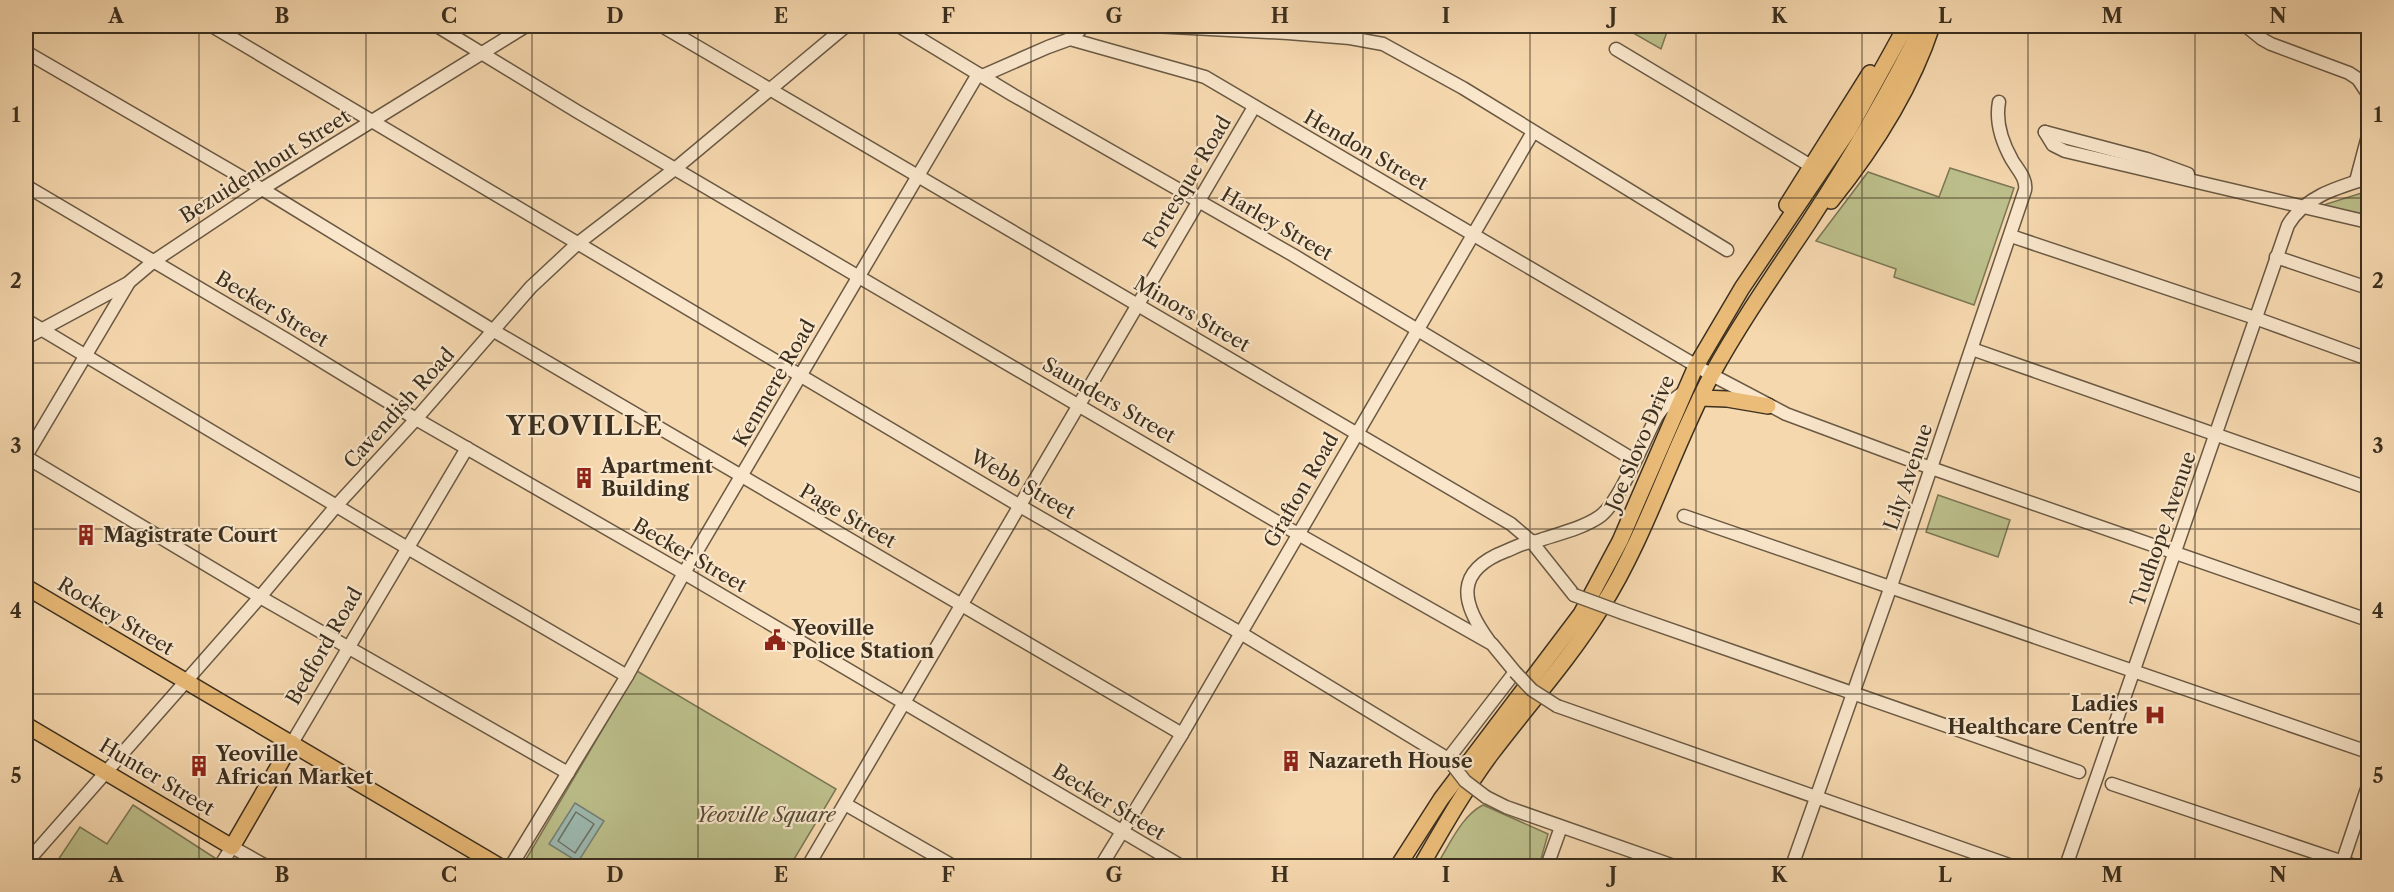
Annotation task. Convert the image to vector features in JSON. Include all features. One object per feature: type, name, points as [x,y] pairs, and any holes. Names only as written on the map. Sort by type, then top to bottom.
[{"type":"main road","points":[[1816,168],[1899,26]]},
{"type":"main road","name":"Joe Slovo Drive","points":[[1398,867],[1441,799],[1581,614],[1620,542],[1696,366],[1816,168],[1861,108],[1906,26]]},
{"type":"main road","name":"Joe Slovo Drive","points":[[1421,867],[1484,765],[1580,640],[1607,598],[1657,501],[1712,375],[1745,318],[1811,219],[1889,90],[1922,26]]},
{"type":"main road","points":[[1811,219],[1831,202],[1871,148],[1915,70],[1932,26]]},
{"type":"main road","points":[[1700,398],[1727,399],[1768,406]]},
{"type":"main road","name":"Rockey Street","points":[[26,587],[499,867]]},
{"type":"main road","name":"Hunter Street","points":[[26,725],[232,847]]},
{"type":"main road","name":"Bedford Road","points":[[232,847],[292,743]]},
{"type":"street","name":"Webb Street","points":[[212,26],[1020,506],[1239,632],[1448,759],[1465,781],[1486,797],[1561,827],[1674,867]]},
{"type":"street","name":"Saunders Street","points":[[437,26],[578,112],[1298,534],[1488,640],[1532,690],[1557,706],[2012,867]]},
{"type":"street","name":"Bezuidenhout Street","points":[[26,338],[128,282],[154,261],[262,189],[526,26]]},
{"type":"street","name":"Minors Street","points":[[662,26],[1511,524],[1534,542],[1574,595],[1853,694]]},
{"type":"street","name":"Cavendish Road","points":[[26,860],[107,772],[337,505],[416,419],[531,287],[577,244],[676,168],[846,26]]},
{"type":"street","name":"Harley Street","points":[[899,26],[1634,460]]},
{"type":"street","points":[[980,75],[1070,39],[1084,26]]},
{"type":"street","points":[[1153,26],[1243,28],[1350,38],[1383,44],[1463,88],[1727,250]]},
{"type":"street","points":[[2246,26],[2271,44],[2349,73],[2358,79],[2368,94]]},
{"type":"street","name":"Hendon Street","points":[[1070,39],[1205,76],[1474,236],[1768,406],[1931,468],[2368,620]]},
{"type":"street","points":[[1616,49],[1816,168]]},
{"type":"street","name":"Page Street","points":[[26,52],[262,189],[494,331],[1182,734]]},
{"type":"street","name":"Kenmere Road","points":[[511,867],[627,676],[684,573],[980,75]]},
{"type":"street","name":"Lily Avenue","points":[[1792,867],[1891,586],[2011,236],[2026,185],[2008,153],[1998,128],[1999,102]]},
{"type":"street","name":"Fortesque Road","points":[[808,867],[1254,107]]},
{"type":"street","name":"Grafton Road","points":[[1101,867],[1182,734],[1239,632],[1474,236],[1533,132]]},
{"type":"street","points":[[2214,186],[2147,159],[2045,132],[2053,145],[2065,151],[2302,207],[2368,222]]},
{"type":"street","points":[[2302,207],[2336,188],[2362,179],[2368,136]]},
{"type":"street","name":"Becker Street","points":[[26,186],[416,419],[684,573],[1181,867]]},
{"type":"street","name":"Tudhope Avenue","points":[[2066,867],[2276,257],[2288,225],[2295,213],[2302,207]]},
{"type":"street","points":[[2011,236],[2255,318],[2368,359]]},
{"type":"street","points":[[2276,257],[2368,288]]},
{"type":"street","points":[[128,282],[26,456],[260,597],[568,773]]},
{"type":"street","points":[[26,320],[627,676]]},
{"type":"street","points":[[1972,349],[2368,488]]},
{"type":"street","points":[[1488,640],[1474,596],[1477,579],[1488,568],[1534,542],[1600,516],[1614,499],[1663,408],[1685,390]]},
{"type":"street","name":"Bedford Road","points":[[292,743],[466,448]]},
{"type":"street","points":[[1684,516],[2368,752]]},
{"type":"street","points":[[1448,759],[1515,672]]},
{"type":"street","points":[[1853,694],[2079,772]]},
{"type":"street","points":[[2112,784],[2346,865],[2368,786]]},
{"type":"street","points":[[845,804],[953,867]]},
{"type":"street","points":[[1547,867],[1561,827]]},
{"type":"street","name":"Bedford Road","points":[[220,867],[232,847]]},
{"type":"street","name":"Hunter Street","points":[[232,847],[266,867]]},
{"type":"green space","points":[[1621,26],[1669,26],[1661,49]]},
{"type":"green space","points":[[1950,168],[2014,188],[1974,305],[1894,277],[1896,269],[1816,241],[1868,172],[1939,197]]},
{"type":"green space","points":[[2368,191],[2368,216],[2320,206]]},
{"type":"green space","points":[[1938,495],[2010,520],[1998,557],[1926,532]]},
{"type":"green space","name":"Yeoville Square","points":[[637,671],[836,789],[790,866],[522,866]]},
{"type":"green space","points":[[133,805],[215,858],[209,866],[62,866],[56,863],[80,827],[107,844]]},
{"type":"green space","points":[[1483,805],[1548,834],[1539,866],[1436,866],[1468,816]]},
{"type":"water","points":[[575,803],[604,821],[578,862],[549,844]]},
{"type":"place","name":"Apartment Building","points":[[584,478]]},
{"type":"place","name":"Magistrate Court","points":[[86,535]]},
{"type":"place","name":"Yeoville Police Station","points":[[775,640]]},
{"type":"place","name":"Ladies Healthcare Centre","points":[[2155,715]]},
{"type":"place","name":"Nazareth House","points":[[1291,761]]},
{"type":"place","name":"Yeoville African Market","points":[[199,766]]},
{"type":"district","name":"YEOVILLE","points":[[585,426]]}]
